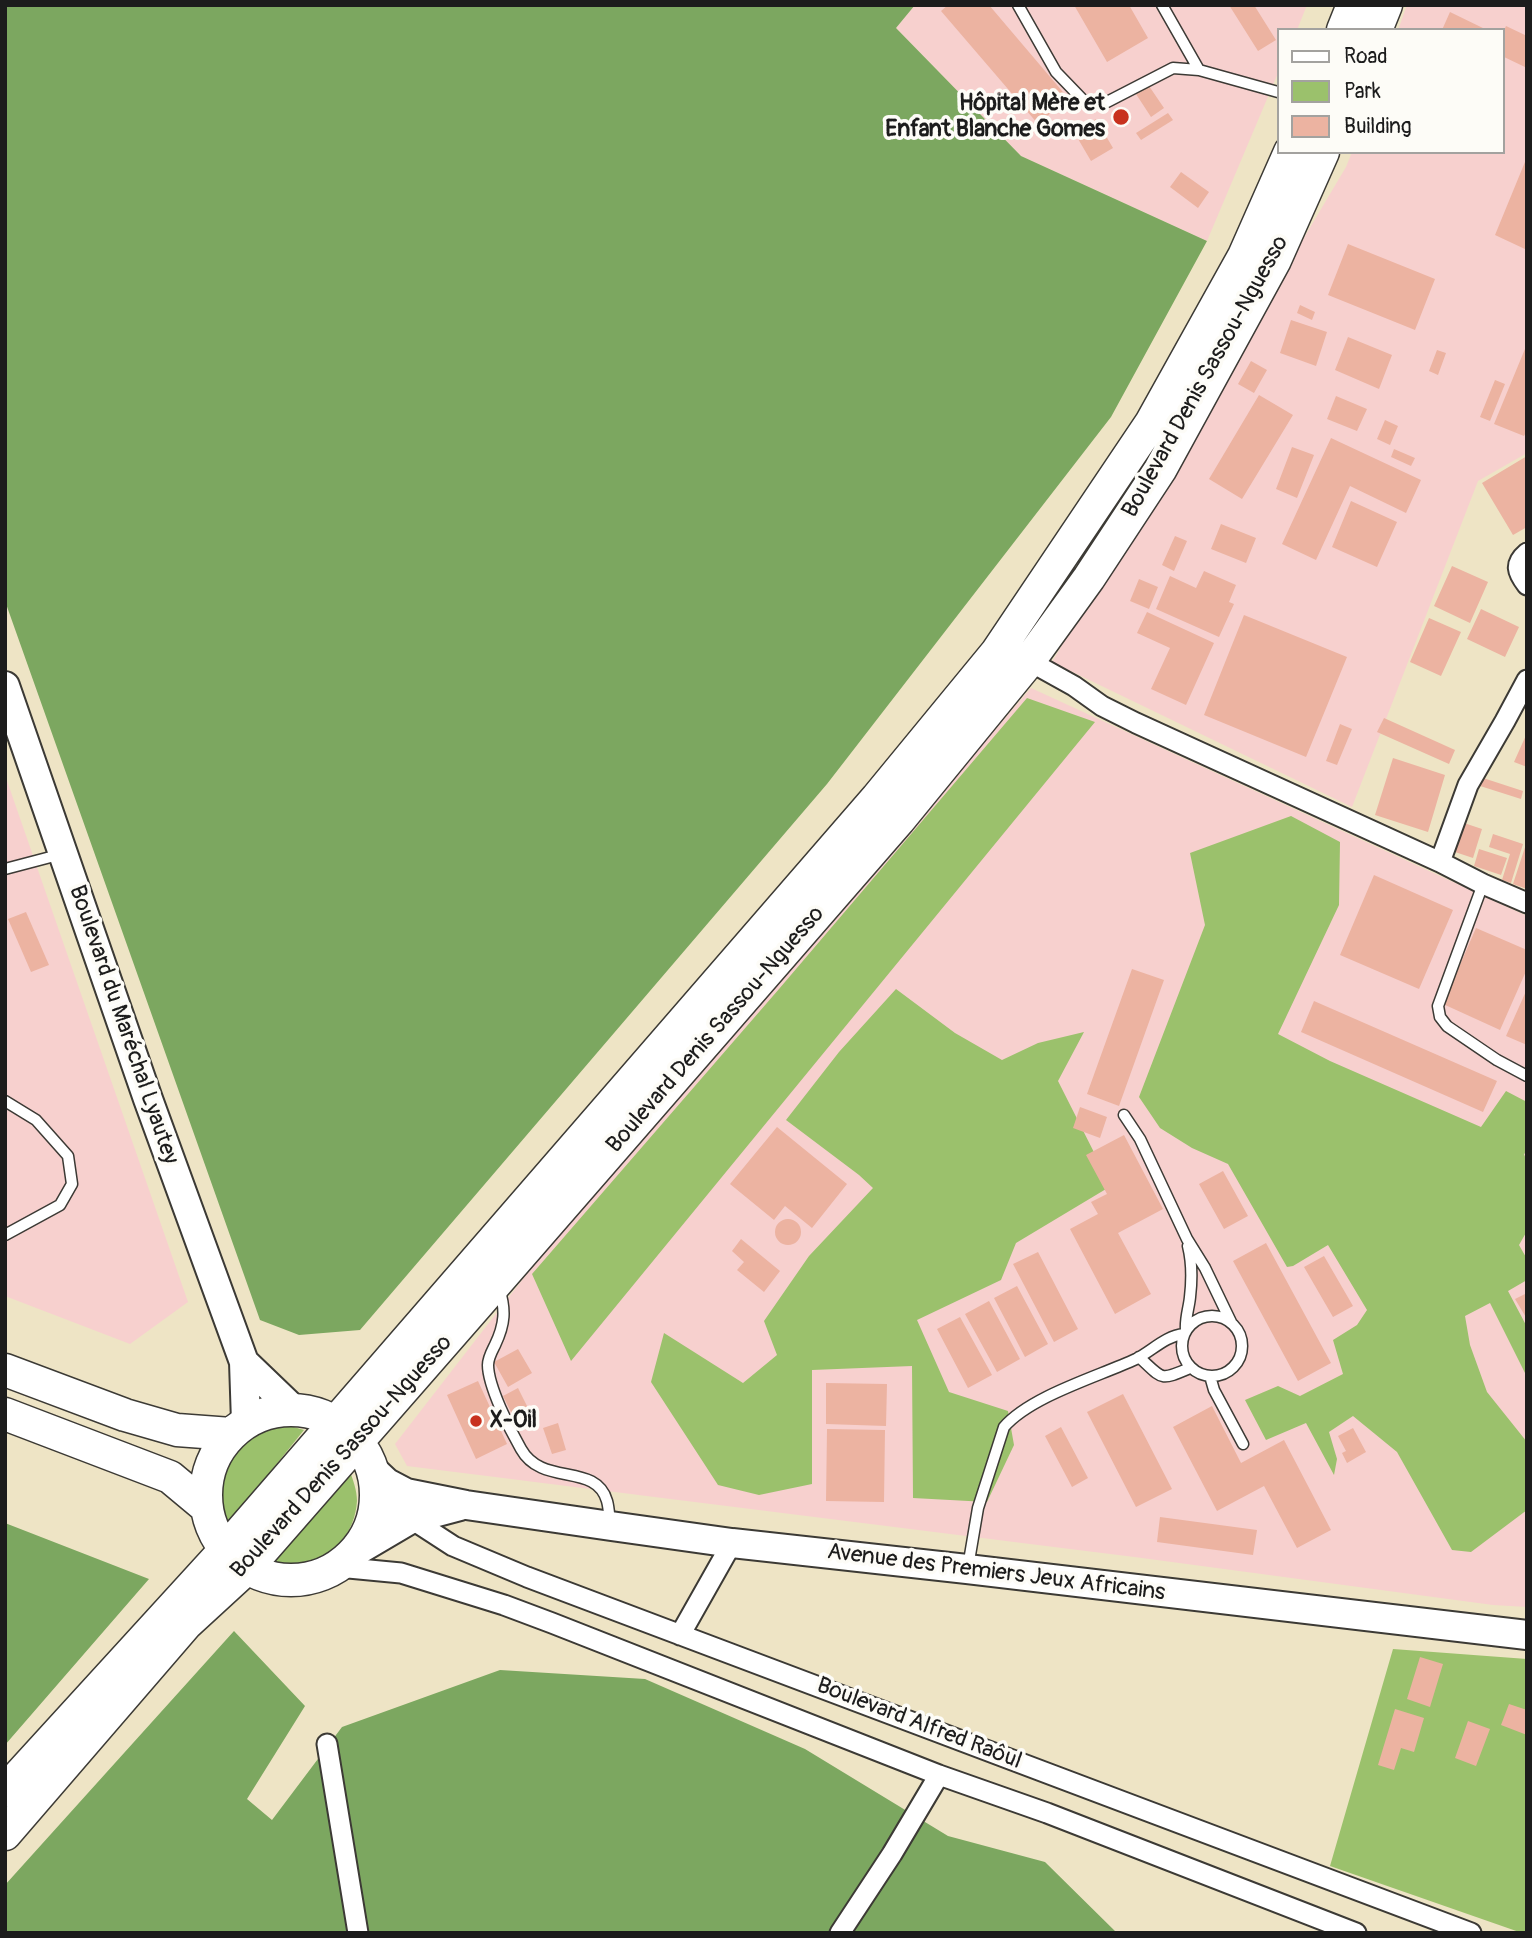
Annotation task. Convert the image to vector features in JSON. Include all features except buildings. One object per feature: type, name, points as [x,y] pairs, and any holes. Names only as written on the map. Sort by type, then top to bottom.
[{"type":"main road","points":[[1344,28],[1353,5]]},
{"type":"main road","points":[[1377,28],[1386,5]]},
{"type":"main road","name":"Boulevard Denis Sassou-Nguesso","points":[[5,1834],[186,1624],[236,1559],[346,1432],[996,652],[1151,423],[1244,256],[1289,154]]},
{"type":"main road","name":"Boulevard Denis Sassou-Nguesso","points":[[346,1432],[497,1282],[899,820],[1029,661],[1089,578],[1160,470],[1275,260],[1322,154]]},
{"type":"main road","points":[[5,1370],[125,1415],[177,1430],[238,1428],[269,1413],[293,1410],[315,1413],[346,1432],[374,1482],[373,1516],[366,1535],[346,1559],[316,1577],[293,1580],[269,1577],[236,1559],[213,1530],[206,1507],[207,1481],[215,1456],[238,1428]]},
{"type":"main road","points":[[5,1414],[170,1476],[206,1507]]},
{"type":"main road","name":"Boulevard Denis Sassou-Nguesso","points":[[5,1791],[236,1559]]},
{"type":"street","points":[[1527,553],[1519,560],[1518,567],[1527,585]]},
{"type":"street","points":[[1029,661],[1074,686],[1102,706],[1136,723],[1527,902]]},
{"type":"street","points":[[1440,862],[1468,785],[1527,680]]},
{"type":"street","name":"Boulevard du Maréchal Lyautey","points":[[5,687],[148,1099],[244,1362],[238,1428]]},
{"type":"street","name":"Boulevard du Maréchal Lyautey","points":[[244,1362],[293,1410]]},
{"type":"street","name":"Avenue des Premiers Jeux Africains","points":[[374,1482],[387,1483],[406,1493],[466,1504],[732,1543],[1527,1635]]},
{"type":"street","name":"Boulevard Alfred Raôul","points":[[374,1482],[411,1520],[453,1546],[527,1577],[1471,1933]]},
{"type":"street","name":"Avenue des Premiers Jeux Africains","points":[[346,1559],[411,1520],[466,1504]]},
{"type":"street","points":[[680,1634],[732,1543]]},
{"type":"street","name":"Boulevard Alfred Raôul","points":[[346,1559],[504,1605],[939,1775],[1046,1813],[1356,1933]]},
{"type":"street","points":[[327,1744],[358,1933]]},
{"type":"street","points":[[840,1933],[892,1854],[939,1775]]},
{"type":"lane","points":[[1018,5],[1056,72],[1084,101],[1107,102],[1173,68],[1199,70],[1276,91]]},
{"type":"lane","points":[[1162,5],[1199,70]]},
{"type":"lane","points":[[5,869],[63,854]]},
{"type":"lane","points":[[1483,884],[1438,1006],[1440,1017],[1447,1026],[1497,1060],[1527,1076]]},
{"type":"lane","points":[[5,1101],[36,1120],[68,1156],[72,1184],[60,1205],[5,1235]]},
{"type":"lane","points":[[1124,1115],[1145,1148],[1187,1239],[1205,1268],[1231,1322],[1238,1330],[1242,1352],[1231,1370],[1221,1375],[1199,1373],[1190,1368],[1184,1356],[1182,1345],[1190,1297],[1191,1261],[1187,1239]]},
{"type":"lane","points":[[497,1282],[505,1312],[488,1359],[488,1366],[491,1382],[509,1426],[524,1455],[538,1466],[548,1472],[593,1481],[602,1490],[607,1501],[611,1526]]},
{"type":"lane","points":[[967,1569],[978,1508],[1004,1427],[1011,1419],[1039,1401],[1139,1357],[1171,1337],[1185,1332],[1195,1321],[1207,1316],[1220,1316],[1231,1322]]},
{"type":"lane","points":[[1139,1357],[1160,1377],[1168,1377],[1190,1368]]},
{"type":"lane","points":[[1210,1376],[1214,1390],[1243,1444]]},
{"type":"shaded area","name":"Hôpital Mère et Enfant Blanche Gomes","points":[[915,5],[1307,5],[1298,28],[1276,28],[1276,78],[1207,241],[1021,156],[896,28]]},
{"type":"shaded area","points":[[1407,5],[1527,5],[1527,453],[1478,481],[1352,807],[1052,662],[1346,167],[1351,154],[1504,154],[1504,28],[1399,28]]},
{"type":"shaded area","points":[[1031,688],[1527,916],[1527,1607],[1493,1605],[407,1466],[395,1444],[526,1275]]},
{"type":"shaded area","points":[[5,775],[188,1302],[130,1344],[5,1296]]},
{"type":"green space","points":[[5,5],[915,5],[896,28],[1021,156],[1207,241],[1111,417],[827,784],[360,1330],[299,1335],[260,1320],[5,601]]},
{"type":"green space","points":[[1027,698],[1095,722],[571,1361],[532,1274]]},
{"type":"green space","points":[[1291,816],[1340,842],[1339,905],[1278,1034],[1330,1061],[1481,1127],[1506,1091],[1527,1102],[1527,1152],[1524,1154],[1527,1162],[1527,1231],[1519,1245],[1527,1259],[1527,1280],[1508,1291],[1527,1327],[1527,1377],[1490,1303],[1465,1316],[1470,1345],[1487,1392],[1527,1442],[1527,1510],[1471,1552],[1452,1550],[1397,1452],[1353,1416],[1329,1432],[1337,1459],[1334,1475],[1306,1423],[1266,1440],[1245,1400],[1278,1386],[1300,1396],[1343,1374],[1333,1340],[1357,1325],[1367,1310],[1328,1245],[1287,1267],[1228,1164],[1192,1148],[1160,1128],[1139,1097],[1205,925],[1190,853]]},
{"type":"green space","points":[[896,989],[955,1033],[1002,1060],[1038,1043],[1084,1032],[1058,1081],[1111,1186],[1016,1243],[1001,1280],[917,1320],[949,1392],[1008,1411],[1014,1445],[987,1502],[913,1498],[912,1366],[812,1370],[812,1484],[759,1495],[718,1485],[651,1382],[664,1333],[743,1383],[777,1355],[764,1321],[809,1256],[873,1188],[786,1120],[839,1052]]},
{"type":"green space","points":[[278,1425],[304,1430],[226,1527],[219,1515],[216,1492],[218,1478],[227,1456],[243,1440]]},
{"type":"green space","points":[[349,1469],[357,1501],[352,1523],[341,1542],[325,1556],[293,1569],[267,1564]]},
{"type":"green space","points":[[5,1523],[149,1579],[5,1745]]},
{"type":"green space","points":[[234,1631],[305,1706],[247,1799],[272,1820],[342,1727],[500,1670],[645,1679],[805,1749],[948,1836],[1045,1862],[1117,1933],[5,1933],[5,1885]]},
{"type":"green space","points":[[1393,1649],[1527,1659],[1527,1933],[1330,1866]]},
{"type":"place","name":"Hôpital Mère et Enfant Blanche Gomes","points":[[1121,117]]},
{"type":"place","name":"X-Oil","points":[[476,1421]]}]
